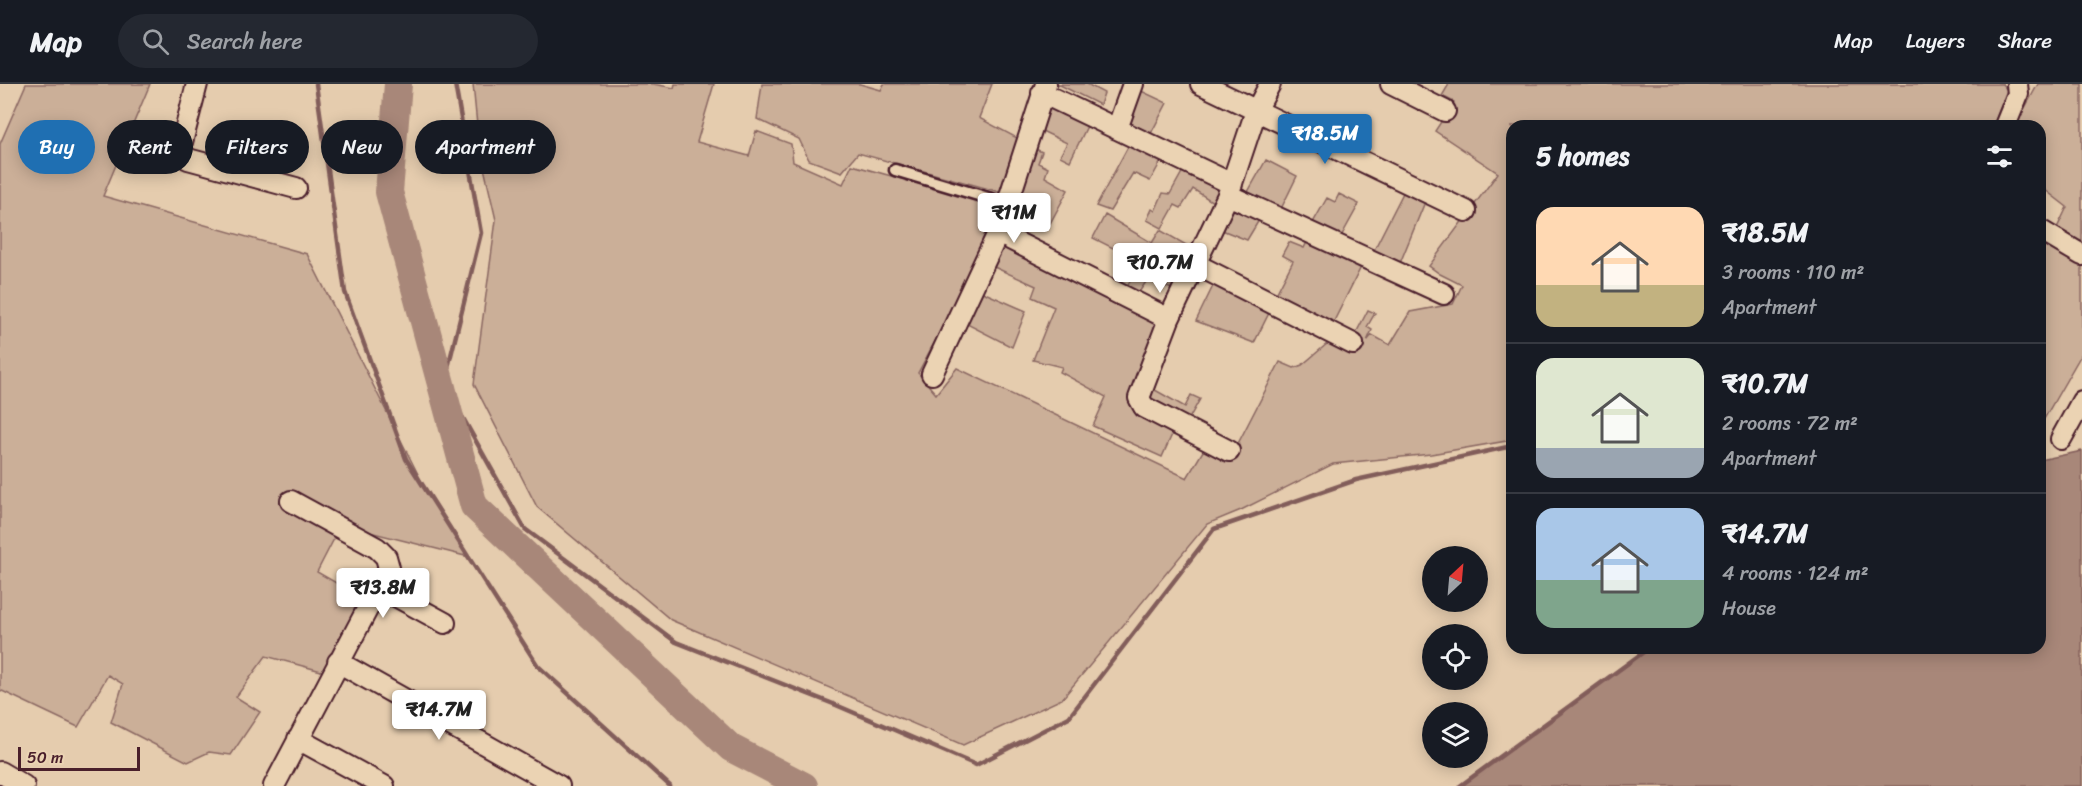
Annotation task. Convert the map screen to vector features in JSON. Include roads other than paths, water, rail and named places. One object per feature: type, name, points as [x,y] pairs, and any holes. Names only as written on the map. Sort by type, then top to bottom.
[{"type":"street","points":[[197,84],[180,150],[188,159],[296,188]]},
{"type":"street","points":[[1117,129],[1132,84]]},
{"type":"street","points":[[1201,84],[1466,211]]},
{"type":"street","points":[[1229,451],[1144,407],[1140,402],[1140,393],[1169,319],[1230,189],[1257,111],[1270,84]]},
{"type":"street","points":[[1391,84],[1445,111]]},
{"type":"street","points":[[2007,120],[2018,94],[2017,84]]},
{"type":"street","points":[[932,374],[998,233],[1044,89],[1230,189],[1444,294]]},
{"type":"street","points":[[998,233],[1169,319]]},
{"type":"street","points":[[2046,234],[2082,255]]},
{"type":"street","points":[[1195,264],[1353,344]]},
{"type":"street","points":[[2061,439],[2082,401]]},
{"type":"street","points":[[274,786],[389,568],[386,557],[377,548],[291,501]]},
{"type":"street","points":[[379,587],[444,623]]},
{"type":"street","points":[[338,662],[559,786]]},
{"type":"street","points":[[298,739],[384,786]]},
{"type":"street","points":[[0,772],[24,786]]},
{"type":"lane","points":[[895,170],[1008,204]]},
{"type":"waterway","points":[[316,84],[345,292],[406,459],[538,666],[670,786]]},
{"type":"waterway","points":[[398,84],[389,192],[474,506],[731,748],[804,786]]},
{"type":"waterway","points":[[455,84],[481,233],[444,384],[525,529],[676,642],[836,705],[976,765],[1069,717],[1214,529],[1356,480],[1506,447]]},
{"type":"waterway","points":[[1460,786],[1641,654]]}]
